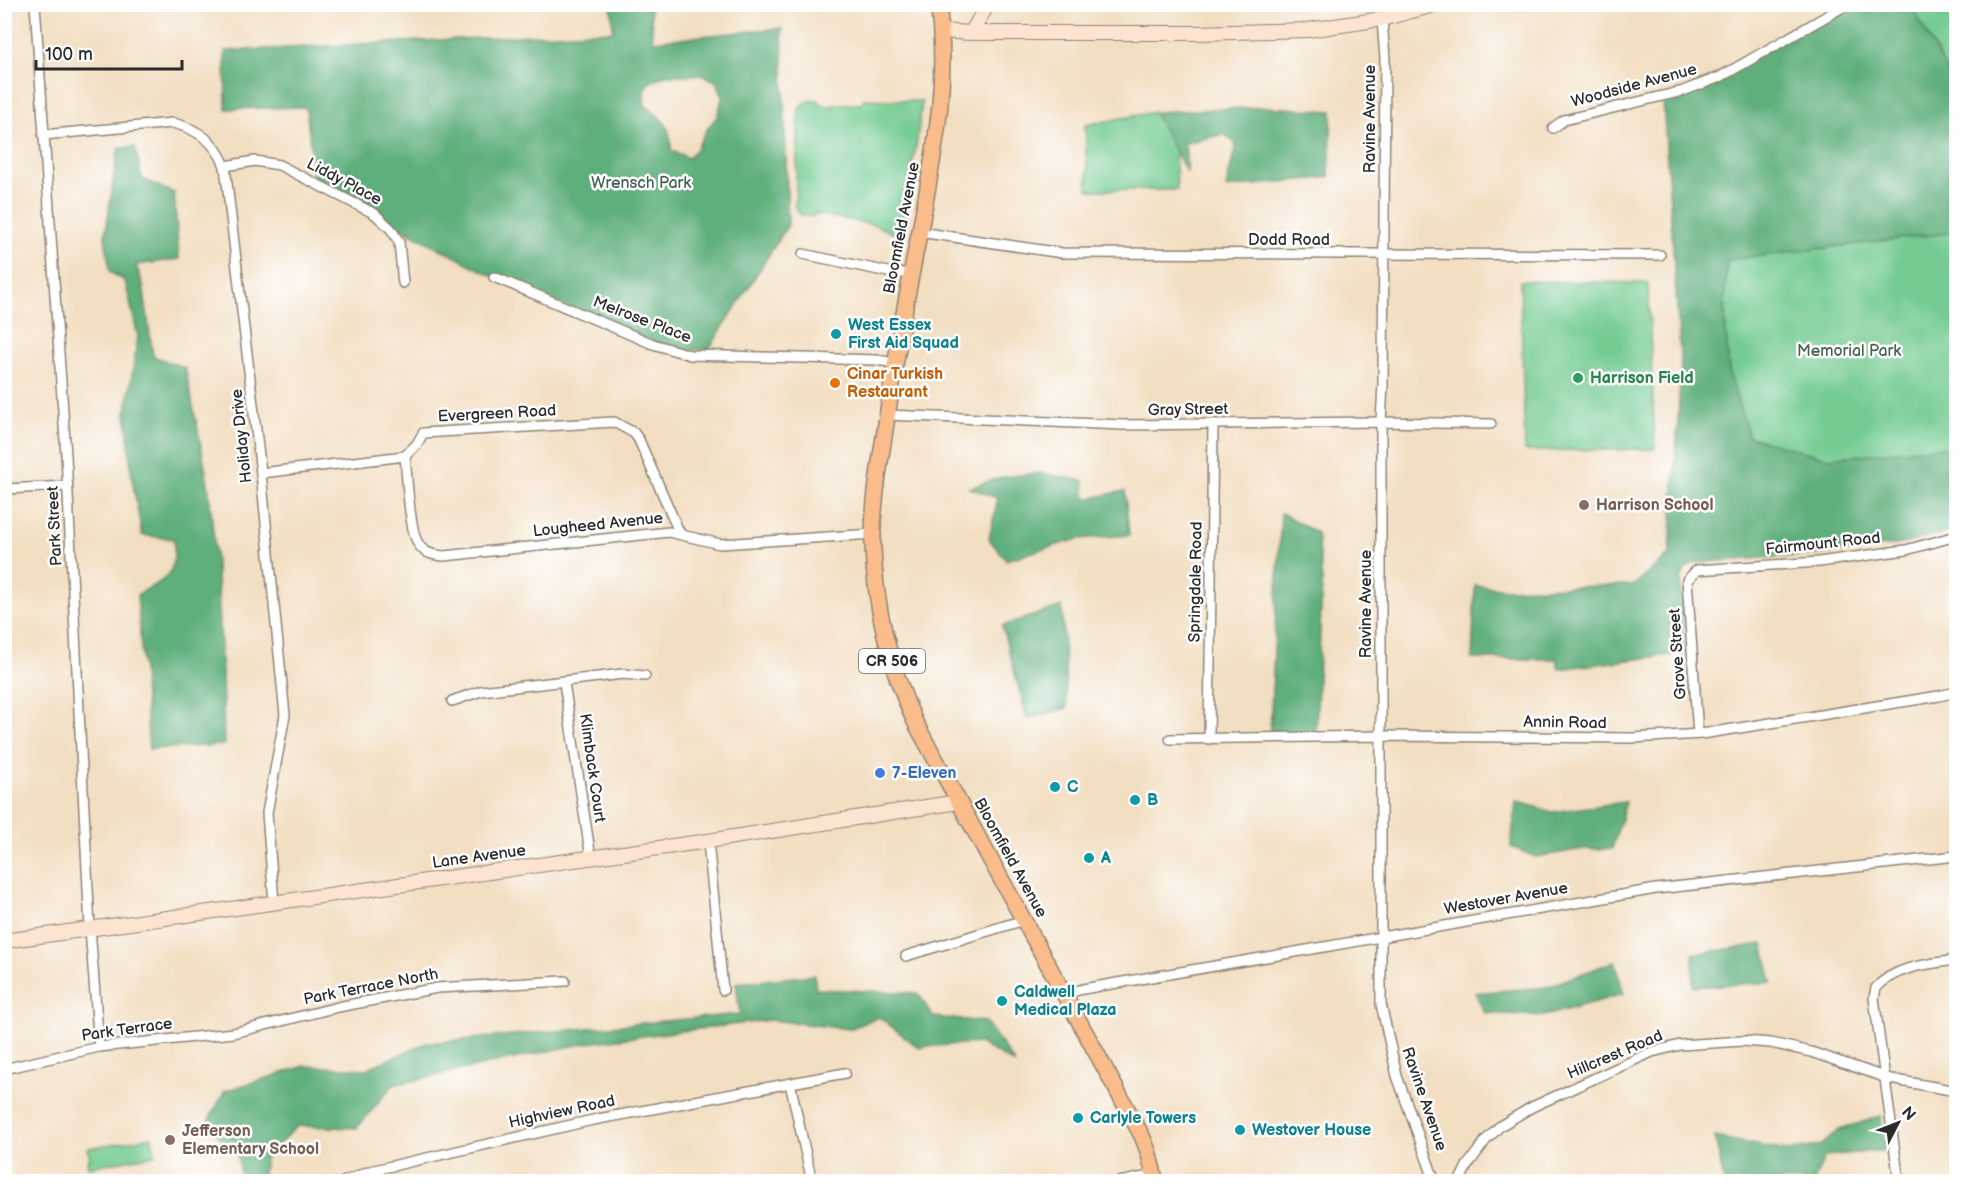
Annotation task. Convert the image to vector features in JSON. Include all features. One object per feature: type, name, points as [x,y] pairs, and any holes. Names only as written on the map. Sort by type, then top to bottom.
[{"type":"main road","name":"Bloomfield Avenue","points":[[938,4],[941,31],[942,96],[895,363],[879,469],[873,534],[877,597],[889,653],[915,723],[1142,1136],[1156,1178]]},
{"type":"street","name":"Park Street","points":[[35,4],[68,486],[90,928],[99,1047]]},
{"type":"street","points":[[971,33],[988,4]]},
{"type":"street","points":[[941,31],[1196,33],[1308,30],[1382,19],[1438,4]]},
{"type":"street","name":"Woodside Avenue","points":[[1554,128],[1564,120],[1683,91],[1720,77],[1848,4]]},
{"type":"street","name":"Ravine Avenue","points":[[1382,19],[1385,59],[1381,422],[1381,1004],[1397,1076],[1435,1182]]},
{"type":"street","name":"Holiday Drive","points":[[43,135],[173,123],[191,129],[208,139],[216,148],[225,166],[261,473],[285,715],[267,813],[274,903]]},
{"type":"street","name":"Liddy Place","points":[[225,166],[255,160],[279,165],[375,214],[392,229],[399,242],[403,283]]},
{"type":"street","name":"Dodd Road","points":[[919,232],[1062,253],[1660,255]]},
{"type":"street","points":[[803,254],[893,273],[912,273]]},
{"type":"street","name":"Melrose Place","points":[[494,277],[653,344],[690,355],[877,360],[895,363]]},
{"type":"street","name":"Gray Street","points":[[887,416],[1123,425],[1381,422],[1491,424]]},
{"type":"street","name":"Evergreen Road","points":[[405,456],[417,444],[423,433],[614,422],[634,433],[639,440],[680,534]]},
{"type":"street","name":"Springdale Road","points":[[1209,739],[1213,424]]},
{"type":"street","points":[[261,473],[405,456]]},
{"type":"street","name":"Lougheed Avenue","points":[[405,456],[415,538],[419,546],[434,555],[444,556],[669,532],[720,544],[873,534]]},
{"type":"street","points":[[4,489],[68,486]]},
{"type":"street","name":"Fairmount Road","points":[[1692,574],[1697,570],[1819,562],[1906,550],[1956,536]]},
{"type":"street","name":"Grove Street","points":[[1692,574],[1687,580],[1698,734]]},
{"type":"street","points":[[452,701],[481,691],[623,674],[645,676]]},
{"type":"street","name":"Klimback Court","points":[[564,682],[591,858]]},
{"type":"street","name":"Annin Road","points":[[1170,739],[1381,736],[1632,738],[1698,734],[1956,692]]},
{"type":"street","name":"Lane Avenue","points":[[4,941],[708,841],[958,802]]},
{"type":"street","points":[[708,841],[723,990]]},
{"type":"street","name":"Westover Avenue","points":[[1064,994],[1380,936],[1656,889],[1956,856]]},
{"type":"street","points":[[906,956],[1024,920]]},
{"type":"street","points":[[1899,1182],[1874,998],[1876,988],[1888,976],[1899,971],[1956,960]]},
{"type":"street","name":"Park Terrace North","points":[[255,1028],[338,1007],[437,988],[565,981]]},
{"type":"street","name":"Park Terrace","points":[[4,1069],[99,1047],[233,1033],[255,1028]]},
{"type":"street","name":"Hillcrest Road","points":[[1459,1182],[1486,1140],[1500,1126],[1532,1107],[1652,1052],[1680,1045],[1743,1041],[1771,1044],[1810,1053],[1885,1077],[1956,1091]]},
{"type":"street","name":"Highview Road","points":[[343,1182],[370,1171],[593,1120],[845,1073]]},
{"type":"street","points":[[790,1083],[812,1182]]},
{"type":"street","points":[[1119,1182],[1156,1178]]},
{"type":"green space","name":"Wrensch Park","points":[[611,4],[650,5],[653,41],[782,28],[788,225],[709,349],[677,351],[494,277],[315,183],[306,107],[226,109],[225,51],[613,31]],"holes":[[[665,75],[704,75],[717,82],[723,96],[717,117],[688,158],[671,150],[668,128],[645,105],[644,93],[650,82]]]},
{"type":"green space","points":[[1855,5],[1911,5],[1956,88],[1956,232],[1727,260],[1724,306],[1729,373],[1749,437],[1828,458],[1942,447],[1956,453],[1956,530],[1902,544],[1819,554],[1694,563],[1686,568],[1681,579],[1684,653],[1559,669],[1557,659],[1472,659],[1475,585],[1507,589],[1634,585],[1670,554],[1681,367],[1663,101]]},
{"type":"green space","points":[[1911,5],[1956,5],[1956,88]]},
{"type":"green space","points":[[863,99],[922,101],[899,236],[875,225],[817,214],[810,217],[800,214],[795,207],[799,109],[805,103],[817,100],[825,106],[834,106],[834,104],[862,104]]},
{"type":"green space","points":[[1265,107],[1332,111],[1329,177],[1226,188],[1236,144],[1224,134],[1185,143],[1187,173],[1154,112]]},
{"type":"green space","points":[[1154,112],[1175,150],[1177,190],[1088,190],[1085,125]]},
{"type":"green space","points":[[135,146],[142,179],[174,193],[179,259],[136,265],[143,285],[153,356],[185,368],[203,456],[212,517],[217,582],[224,745],[149,749],[137,595],[168,575],[173,562],[174,539],[142,535],[132,479],[126,413],[138,336],[125,281],[110,272],[105,237],[118,149]]},
{"type":"green space","name":"Memorial Park","points":[[1956,232],[1956,453],[1942,448],[1828,458],[1749,437],[1729,373],[1724,306],[1727,260]]},
{"type":"green space","name":"Harrison Field","points":[[1520,281],[1648,283],[1655,449],[1525,451]]},
{"type":"green space","points":[[1040,473],[1084,481],[1086,499],[1125,491],[1129,535],[1078,539],[1006,560],[989,539],[998,498],[969,488],[1002,477]]},
{"type":"green space","points":[[1281,513],[1317,533],[1322,580],[1316,734],[1270,731]]},
{"type":"green space","points":[[1062,606],[1067,708],[1027,719],[1002,626]]},
{"type":"green space","points":[[1516,801],[1552,812],[1626,802],[1612,849],[1584,849],[1536,857],[1511,847]]},
{"type":"green space","points":[[1763,944],[1772,982],[1693,987],[1693,954]]},
{"type":"green space","points":[[1615,961],[1624,994],[1544,1016],[1485,1013],[1475,993],[1547,987]]},
{"type":"green space","points":[[814,975],[816,989],[918,993],[933,1017],[986,1022],[1015,1064],[979,1043],[918,1047],[879,1017],[849,1029],[770,1020],[586,1043],[393,1085],[357,1128],[297,1126],[265,1159],[262,1181],[241,1181],[238,1157],[207,1123],[225,1091],[305,1066],[366,1069],[426,1043],[740,1014],[736,983]]},
{"type":"green space","points":[[1881,1116],[1886,1150],[1825,1156],[1814,1181],[1724,1181],[1715,1137],[1788,1151],[1822,1145],[1839,1130]]},
{"type":"green space","points":[[152,1137],[155,1155],[88,1167],[87,1160],[90,1159],[88,1148]]},
{"type":"place","name":"West Essex First Aid Squad","points":[[836,334]]},
{"type":"place","name":"Harrison Field","points":[[1578,378]]},
{"type":"place","name":"Cinar Turkish Restaurant","points":[[835,383]]},
{"type":"place","name":"Harrison School","points":[[1584,505]]},
{"type":"place","name":"7-Eleven","points":[[880,773]]},
{"type":"place","name":"C","points":[[1055,787]]},
{"type":"place","name":"B","points":[[1135,800]]},
{"type":"place","name":"A","points":[[1089,858]]},
{"type":"place","name":"Caldwell Medical Plaza","points":[[1002,1001]]},
{"type":"place","name":"Carlyle Towers","points":[[1078,1118]]},
{"type":"place","name":"Westover House","points":[[1240,1130]]},
{"type":"place","name":"Jefferson Elementary School","points":[[170,1140]]}]
